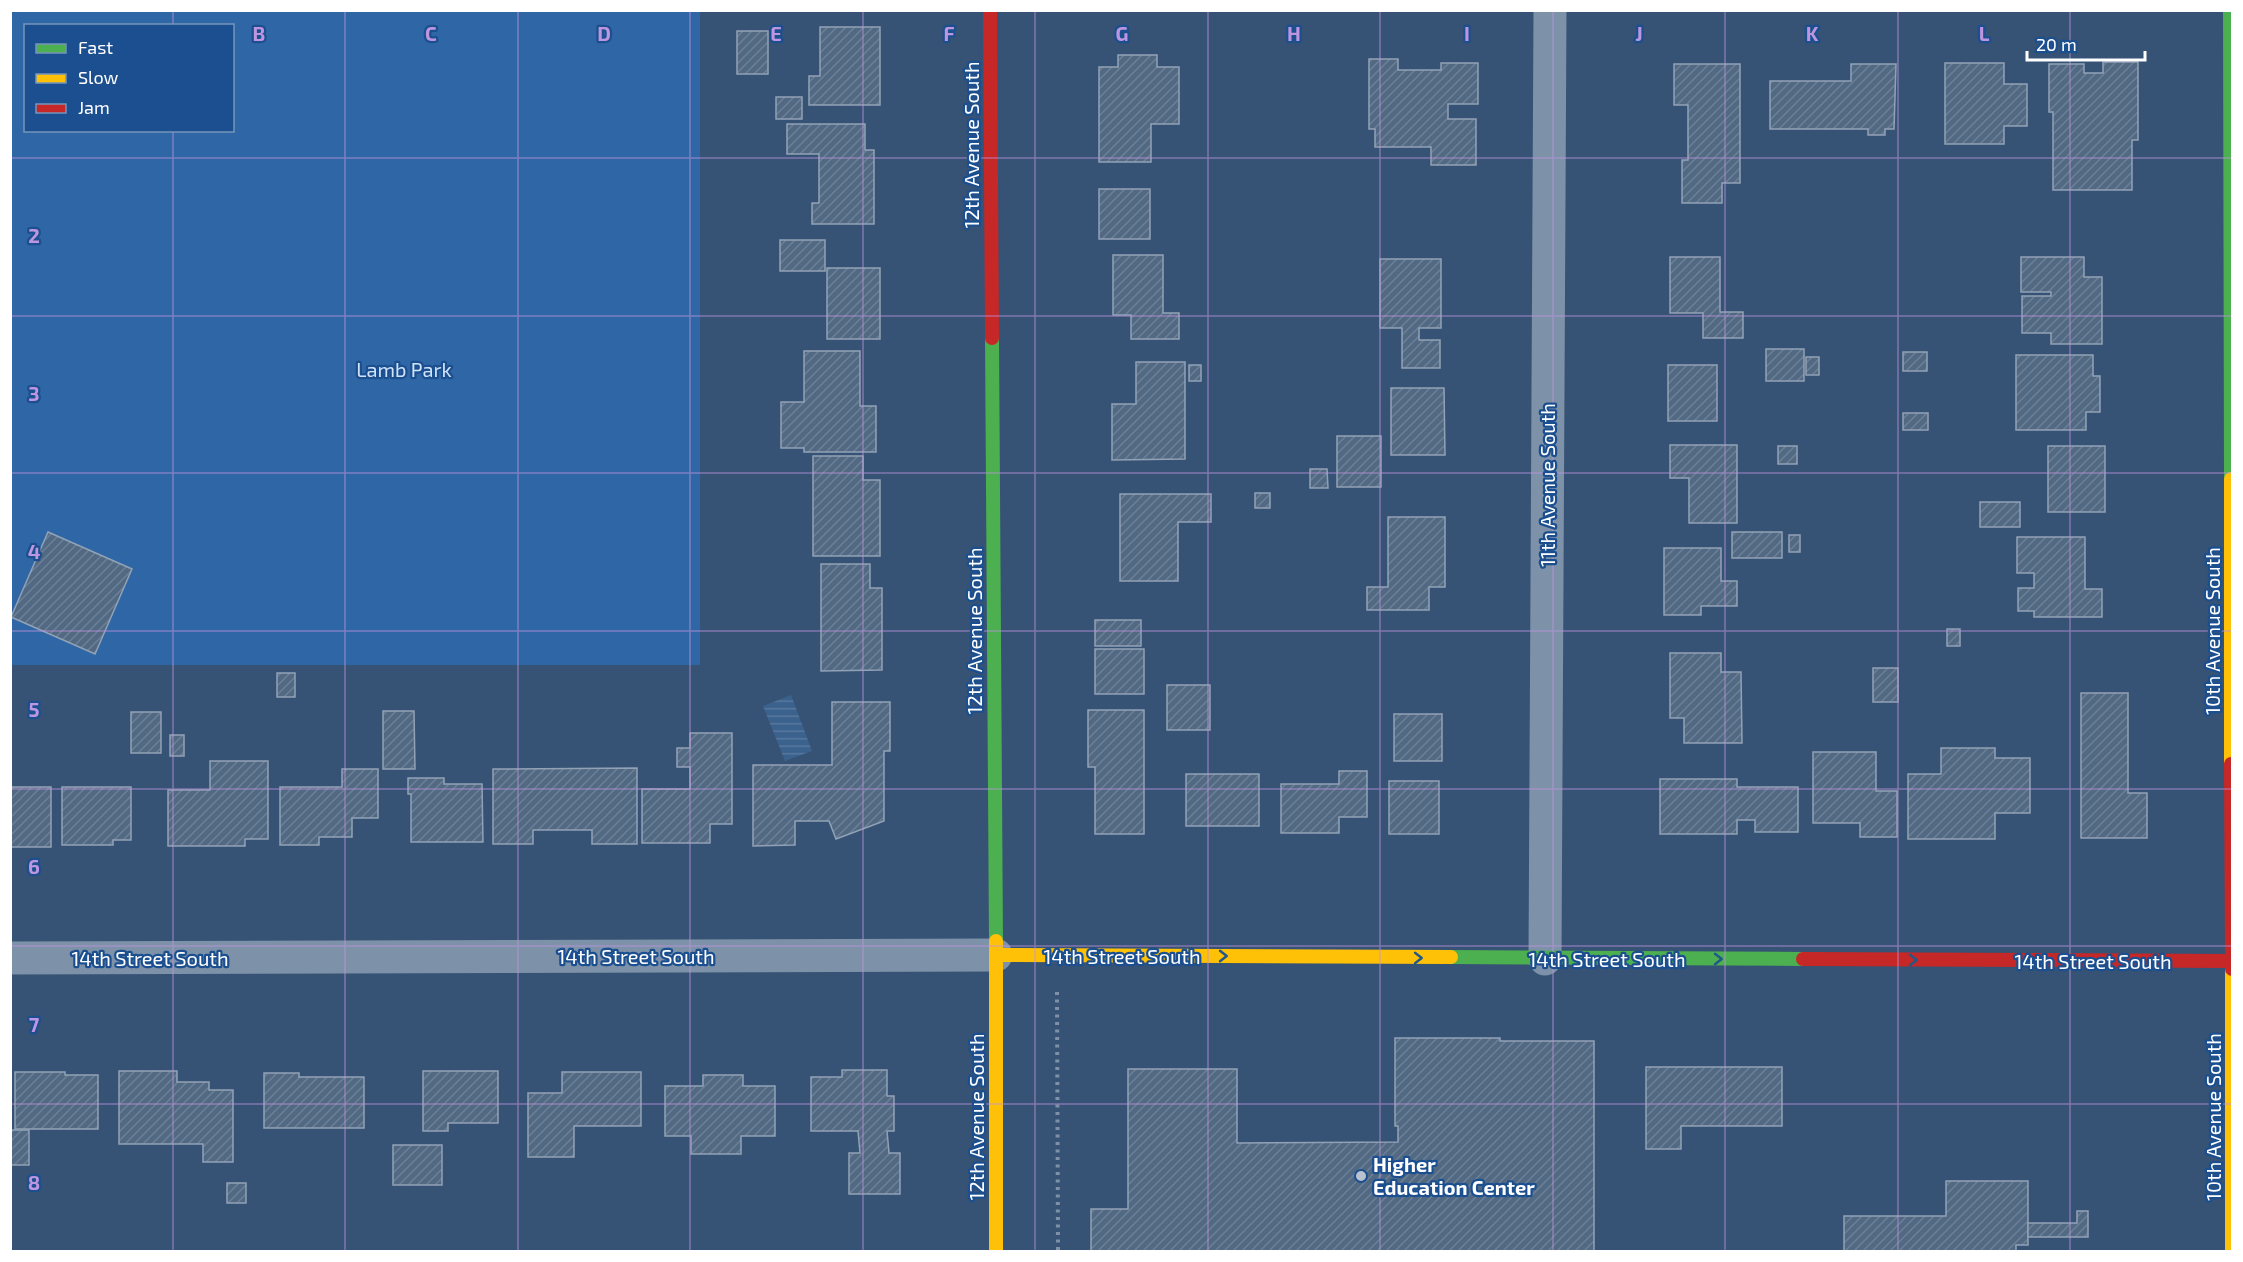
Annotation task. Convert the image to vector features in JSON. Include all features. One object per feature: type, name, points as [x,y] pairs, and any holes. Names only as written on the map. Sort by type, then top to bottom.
[{"type":"street","name":"12th Avenue South","points":[[990,10],[996,1251]]},
{"type":"street","name":"11th Avenue South","points":[[1545,959],[1550,10]]},
{"type":"street","name":"10th Avenue South","points":[[2230,10],[2232,1251]]},
{"type":"street","name":"14th Street South","points":[[10,958],[1056,955],[2232,961]]},
{"type":"path","points":[[1056,955],[1058,1251]]},
{"type":"green space","name":"Lamb Park","points":[[11,11],[700,11],[700,665],[11,665]]},
{"type":"shaded area","points":[[791,695],[812,751],[785,761],[763,706]]},
{"type":"building","points":[[820,27],[880,27],[880,105],[809,105],[809,76],[820,76]]},
{"type":"building","points":[[737,31],[768,31],[768,74],[737,74]]},
{"type":"building","points":[[1118,55],[1157,55],[1157,67],[1179,67],[1179,124],[1151,124],[1151,162],[1099,162],[1099,67],[1118,67]]},
{"type":"building","points":[[1369,59],[1398,59],[1398,70],[1441,70],[1441,63],[1478,63],[1478,104],[1448,104],[1448,119],[1476,119],[1476,165],[1431,165],[1431,147],[1375,147],[1375,129],[1369,129]]},
{"type":"building","points":[[2103,62],[2138,62],[2138,140],[2132,140],[2132,190],[2053,190],[2053,112],[2049,112],[2049,64],[2084,64],[2084,73],[2103,73]]},
{"type":"building","points":[[1945,63],[2004,63],[2004,84],[2027,84],[2027,126],[2004,126],[2004,144],[1945,144]]},
{"type":"building","points":[[1674,64],[1740,64],[1740,183],[1722,183],[1722,203],[1682,203],[1682,160],[1688,160],[1688,105],[1674,105]]},
{"type":"building","points":[[1851,64],[1896,64],[1894,129],[1885,129],[1885,135],[1868,135],[1868,129],[1770,129],[1770,81],[1851,81]]},
{"type":"building","points":[[776,97],[802,97],[802,119],[776,119]]},
{"type":"building","points":[[787,124],[865,124],[865,150],[874,150],[874,224],[812,224],[812,203],[819,203],[819,154],[787,154]]},
{"type":"building","points":[[1099,189],[1150,189],[1150,239],[1099,239]]},
{"type":"building","points":[[780,240],[825,240],[825,271],[780,271]]},
{"type":"building","points":[[1113,255],[1163,255],[1163,313],[1179,313],[1179,339],[1131,339],[1131,315],[1113,315]]},
{"type":"building","points":[[1670,257],[1720,257],[1720,312],[1743,312],[1743,338],[1703,338],[1703,313],[1670,313]]},
{"type":"building","points":[[2021,257],[2084,257],[2084,277],[2102,277],[2102,344],[2051,344],[2051,333],[2022,333],[2022,296],[2051,296],[2051,292],[2021,292]]},
{"type":"building","points":[[1380,259],[1441,259],[1441,328],[1419,328],[1419,340],[1440,340],[1440,368],[1402,368],[1402,328],[1380,328]]},
{"type":"building","points":[[827,268],[880,268],[880,339],[827,339]]},
{"type":"building","points":[[1766,349],[1804,349],[1804,381],[1766,381]]},
{"type":"building","points":[[804,351],[860,351],[860,406],[876,406],[876,452],[804,452],[804,448],[781,448],[781,402],[804,402]]},
{"type":"building","points":[[1903,352],[1927,352],[1927,371],[1903,371]]},
{"type":"building","points":[[2016,355],[2093,355],[2093,376],[2100,376],[2100,412],[2086,412],[2086,430],[2016,430]]},
{"type":"building","points":[[1806,357],[1819,357],[1819,375],[1806,375]]},
{"type":"building","points":[[1136,362],[1185,362],[1185,459],[1112,460],[1112,404],[1136,404]]},
{"type":"building","points":[[1189,365],[1201,365],[1201,381],[1189,381]]},
{"type":"building","points":[[1668,365],[1717,365],[1717,421],[1668,421]]},
{"type":"building","points":[[1391,388],[1444,388],[1445,455],[1391,455]]},
{"type":"building","points":[[1903,413],[1928,413],[1928,430],[1903,430]]},
{"type":"building","points":[[1337,436],[1381,436],[1381,487],[1337,487]]},
{"type":"building","points":[[1670,445],[1737,445],[1737,523],[1689,523],[1689,478],[1670,478]]},
{"type":"building","points":[[1778,446],[1797,446],[1797,464],[1778,464]]},
{"type":"building","points":[[2048,446],[2105,446],[2105,512],[2048,512]]},
{"type":"building","points":[[813,456],[863,456],[863,480],[880,480],[880,556],[813,556]]},
{"type":"building","points":[[1310,469],[1327,469],[1328,488],[1310,488]]},
{"type":"building","points":[[1255,493],[1270,493],[1270,508],[1255,508]]},
{"type":"building","points":[[1120,494],[1211,494],[1211,522],[1178,522],[1178,581],[1120,581]]},
{"type":"building","points":[[1980,502],[2020,502],[2020,527],[1980,527]]},
{"type":"building","points":[[1388,517],[1445,517],[1445,587],[1429,587],[1429,610],[1367,610],[1367,587],[1388,587]]},
{"type":"building","points":[[48,532],[132,569],[95,654],[11,617]]},
{"type":"building","points":[[1732,532],[1782,532],[1782,558],[1732,558]]},
{"type":"building","points":[[1789,535],[1800,535],[1800,552],[1789,552]]},
{"type":"building","points":[[2017,537],[2085,537],[2085,589],[2102,589],[2102,617],[2034,617],[2034,611],[2018,611],[2018,588],[2034,588],[2034,573],[2017,573]]},
{"type":"building","points":[[1664,548],[1721,548],[1721,581],[1737,581],[1737,606],[1701,606],[1701,615],[1664,615]]},
{"type":"building","points":[[821,564],[870,564],[870,588],[882,588],[882,670],[821,671]]},
{"type":"building","points":[[1095,620],[1141,620],[1141,646],[1095,646]]},
{"type":"building","points":[[1947,629],[1960,629],[1960,646],[1947,646]]},
{"type":"building","points":[[1095,649],[1144,649],[1144,694],[1095,694]]},
{"type":"building","points":[[1670,653],[1721,653],[1721,672],[1741,672],[1742,743],[1684,743],[1684,718],[1670,718]]},
{"type":"building","points":[[1873,668],[1898,668],[1898,702],[1873,702]]},
{"type":"building","points":[[277,673],[295,673],[295,697],[277,697]]},
{"type":"building","points":[[1167,685],[1210,685],[1210,730],[1167,730]]},
{"type":"building","points":[[2081,693],[2128,693],[2128,793],[2147,793],[2147,838],[2081,838]]},
{"type":"building","points":[[832,702],[890,702],[890,751],[884,751],[884,821],[836,839],[829,821],[795,821],[795,845],[753,846],[753,765],[832,765]]},
{"type":"building","points":[[1088,710],[1144,710],[1144,834],[1095,834],[1095,767],[1088,767]]},
{"type":"building","points":[[383,711],[414,711],[415,769],[383,769]]},
{"type":"building","points":[[131,712],[161,712],[161,753],[131,753]]},
{"type":"building","points":[[1394,714],[1442,714],[1442,761],[1394,761]]},
{"type":"building","points":[[690,733],[732,733],[732,824],[710,824],[710,843],[642,843],[642,789],[690,789],[690,767],[677,767],[677,748],[690,748]]},
{"type":"building","points":[[170,735],[184,735],[184,756],[170,756]]},
{"type":"building","points":[[1941,748],[1995,748],[1995,758],[2030,758],[2030,813],[1995,813],[1995,839],[1908,839],[1908,774],[1941,774]]},
{"type":"building","points":[[1813,752],[1876,752],[1876,791],[1897,791],[1897,837],[1860,837],[1860,823],[1813,823]]},
{"type":"building","points":[[210,761],[268,761],[268,839],[245,839],[245,846],[168,846],[168,790],[210,790]]},
{"type":"building","points":[[637,768],[637,844],[592,844],[592,830],[533,830],[533,844],[493,844],[493,769]]},
{"type":"building","points":[[342,769],[378,769],[378,818],[352,818],[352,837],[319,837],[319,845],[280,845],[280,787],[342,787]]},
{"type":"building","points":[[1339,771],[1367,771],[1367,817],[1339,817],[1339,833],[1281,833],[1281,784],[1339,784]]},
{"type":"building","points":[[1186,774],[1259,774],[1259,826],[1186,826]]},
{"type":"building","points":[[408,778],[444,778],[444,784],[482,784],[483,842],[411,842],[411,794],[408,794]]},
{"type":"building","points":[[1660,779],[1737,779],[1737,787],[1798,787],[1798,832],[1755,832],[1755,820],[1737,820],[1737,834],[1660,834]]},
{"type":"building","points":[[1389,781],[1439,781],[1439,834],[1389,834]]},
{"type":"building","points":[[10,787],[51,787],[51,847],[10,847]]},
{"type":"building","points":[[62,787],[131,787],[131,840],[113,840],[113,845],[62,845]]},
{"type":"building","name":"Higher Education Center","points":[[1395,1038],[1594,1041],[1594,1252],[1091,1252],[1091,1209],[1128,1209],[1128,1069],[1237,1069],[1237,1143],[1398,1142],[1398,1126],[1395,1126]]},
{"type":"building","points":[[1646,1067],[1782,1067],[1782,1126],[1681,1126],[1681,1149],[1646,1149]]},
{"type":"building","points":[[842,1070],[887,1070],[887,1096],[894,1096],[894,1131],[887,1131],[889,1153],[900,1153],[900,1194],[849,1194],[849,1153],[860,1153],[858,1131],[811,1131],[811,1077],[842,1077]]},
{"type":"building","points":[[119,1071],[177,1071],[177,1082],[209,1082],[209,1090],[233,1090],[233,1162],[203,1162],[203,1144],[119,1144]]},
{"type":"building","points":[[423,1071],[498,1071],[498,1123],[448,1123],[448,1131],[423,1131]]},
{"type":"building","points":[[15,1072],[65,1072],[65,1075],[98,1075],[98,1129],[15,1129]]},
{"type":"building","points":[[562,1072],[641,1072],[641,1126],[574,1126],[574,1157],[528,1157],[528,1093],[562,1093]]},
{"type":"building","points":[[264,1073],[299,1073],[299,1077],[364,1077],[364,1128],[264,1128]]},
{"type":"building","points":[[703,1075],[743,1075],[743,1086],[775,1086],[775,1136],[741,1136],[741,1154],[691,1154],[691,1136],[665,1136],[665,1086],[703,1086]]},
{"type":"building","points":[[10,1130],[29,1130],[29,1165],[10,1165]]},
{"type":"building","points":[[393,1145],[442,1145],[442,1185],[393,1185]]},
{"type":"building","points":[[1946,1181],[2028,1181],[2028,1245],[2016,1245],[2016,1252],[1844,1252],[1844,1216],[1946,1216]]},
{"type":"building","points":[[227,1183],[246,1183],[246,1203],[227,1203]]},
{"type":"building","points":[[2077,1211],[2088,1211],[2088,1237],[2028,1237],[2028,1223],[2077,1223]]},
{"type":"traffic: fast","points":[[2230,10],[2231,479]]},
{"type":"traffic: fast","points":[[992,338],[996,941]]},
{"type":"traffic: fast","points":[[1451,957],[1803,959]]},
{"type":"traffic: slow","points":[[2231,479],[2231,764]]},
{"type":"traffic: slow","points":[[996,941],[996,1252]]},
{"type":"traffic: slow","points":[[996,955],[1451,957]]},
{"type":"traffic: slow","points":[[2232,969],[2232,1252]]},
{"type":"traffic: jam","points":[[990,10],[992,338]]},
{"type":"traffic: jam","points":[[2231,764],[2232,969]]},
{"type":"traffic: jam","points":[[1803,959],[2232,961]]},
{"type":"place","name":"Higher Education Center","points":[[1361,1176]]}]
